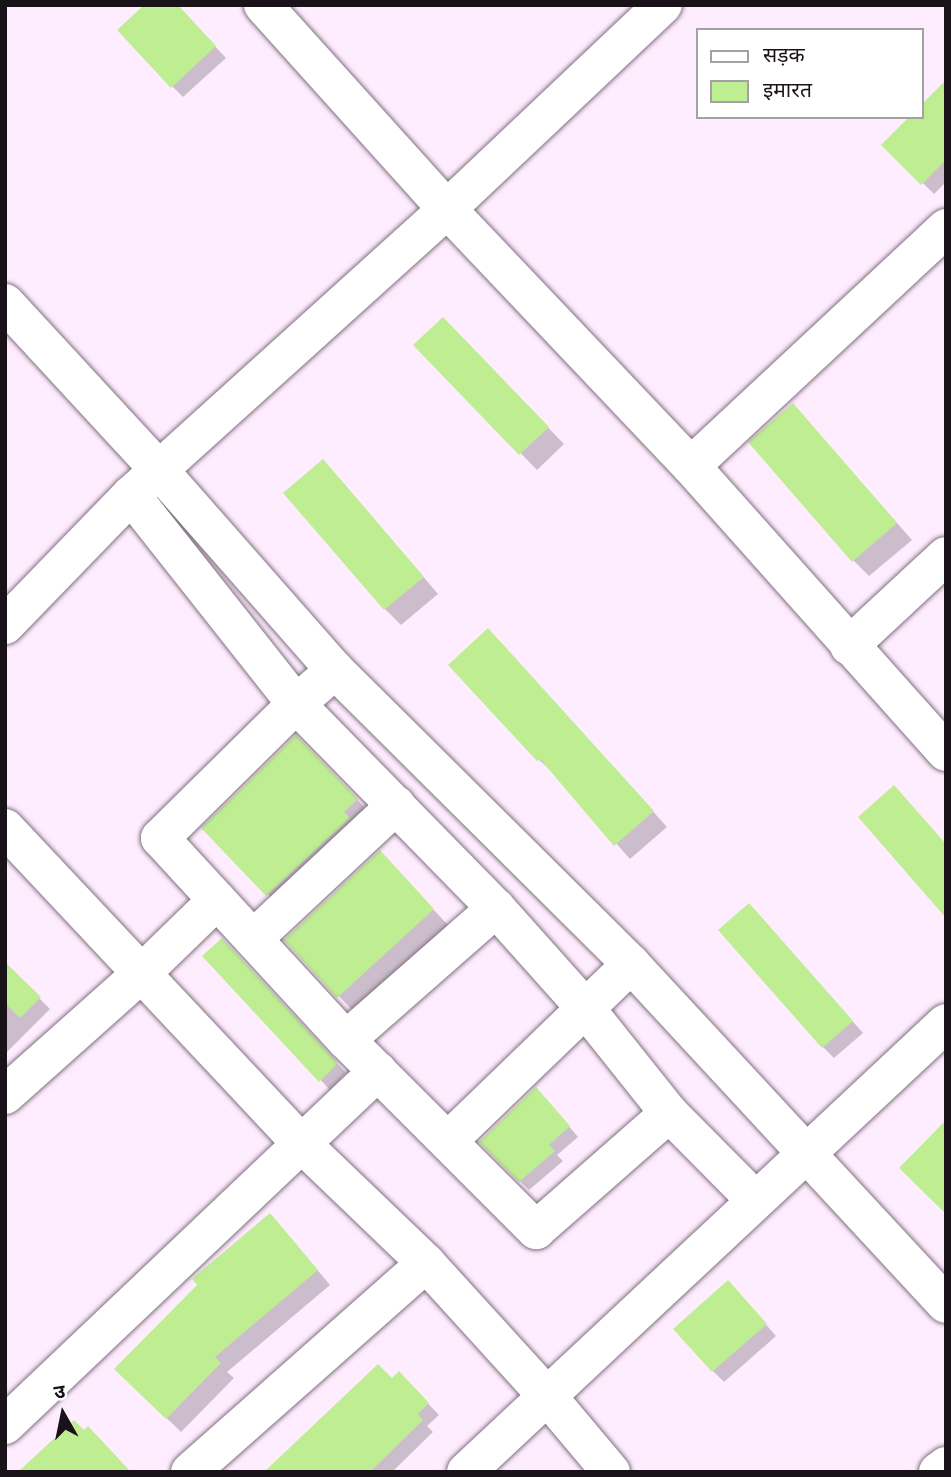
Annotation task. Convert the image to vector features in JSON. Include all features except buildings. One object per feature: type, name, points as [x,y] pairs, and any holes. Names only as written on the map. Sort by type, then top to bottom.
[{"type":"street","points":[[263,5],[447,209],[691,466],[946,752]]},
{"type":"street","points":[[5,625],[131,495],[447,209],[663,5]]},
{"type":"street","points":[[691,466],[946,228]]},
{"type":"street","points":[[5,303],[159,470],[335,670],[631,964],[946,1304]]},
{"type":"street","points":[[131,495],[296,704],[496,908],[586,1009],[669,1112],[755,1200]]},
{"type":"street","points":[[849,646],[946,556]]},
{"type":"street","points":[[335,670],[296,704],[160,838],[346,1040],[449,1140],[536,1230],[669,1112]]},
{"type":"street","points":[[253,939],[396,805]]},
{"type":"street","points":[[12,847],[141,974],[302,1144],[426,1263],[548,1397],[611,1472]]},
{"type":"street","points":[[5,1095],[141,974],[217,900]]},
{"type":"street","points":[[346,1040],[496,908]]},
{"type":"street","points":[[449,1140],[631,964]]},
{"type":"street","points":[[466,1472],[946,1023]]},
{"type":"street","points":[[5,1425],[378,1071]]},
{"type":"street","points":[[190,1472],[426,1263]]},
{"type":"street","points":[[938,1472],[946,1466]]}]
